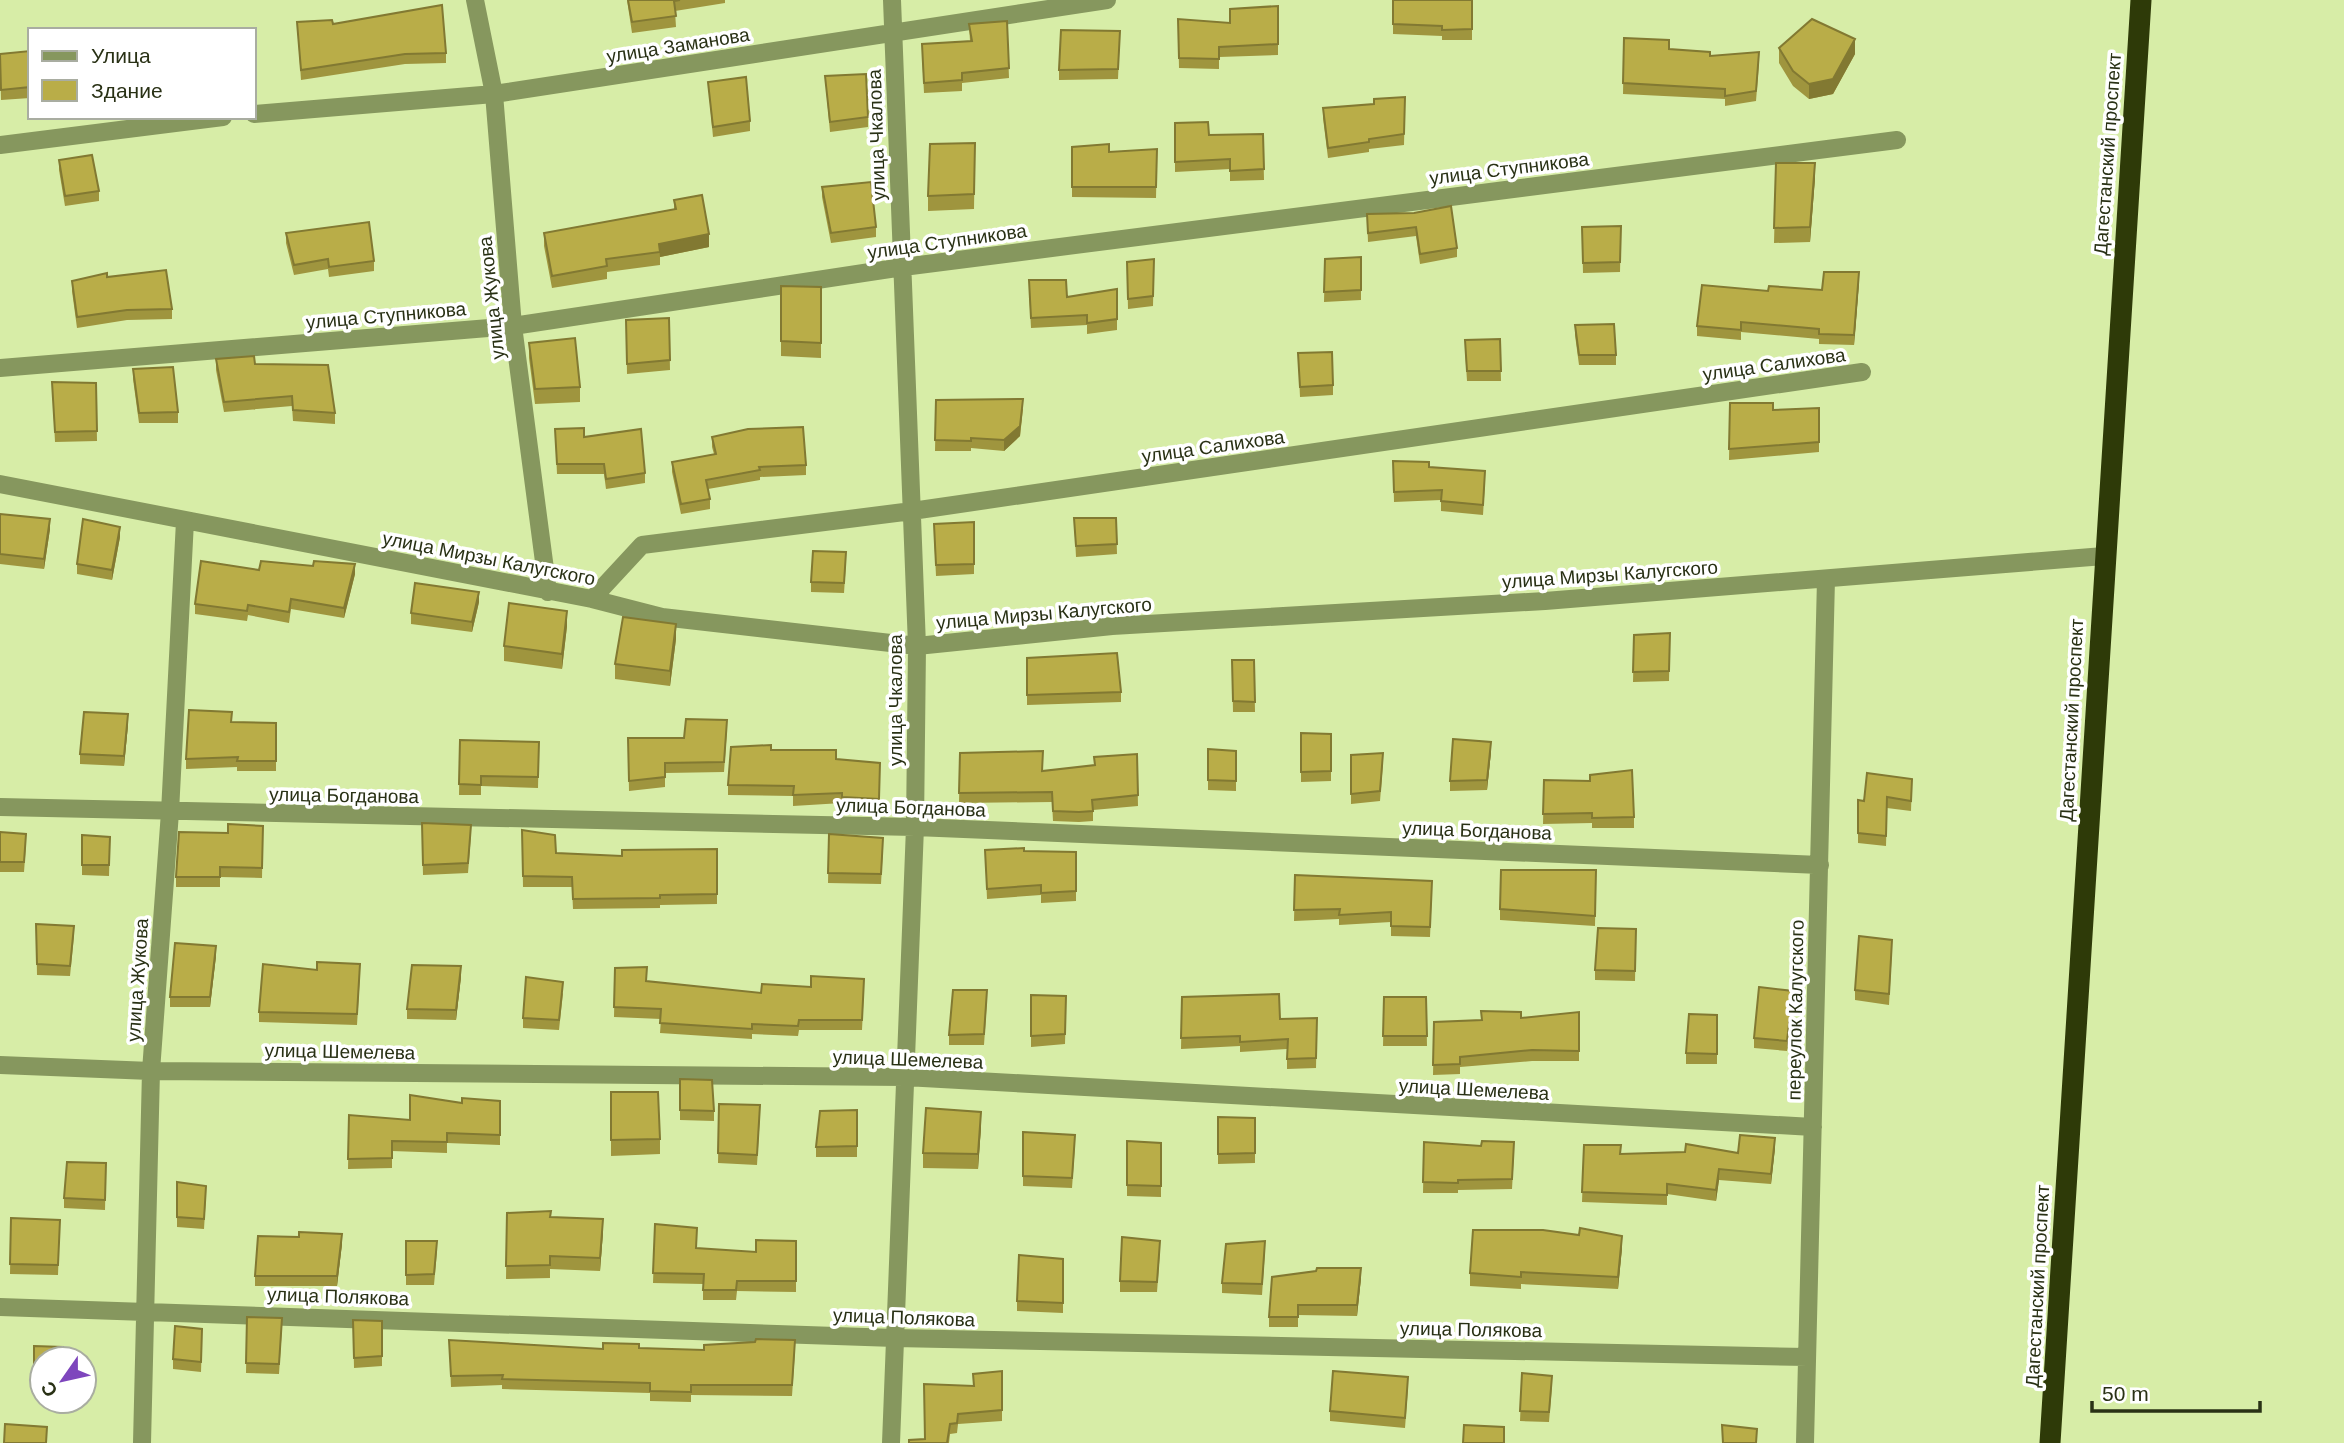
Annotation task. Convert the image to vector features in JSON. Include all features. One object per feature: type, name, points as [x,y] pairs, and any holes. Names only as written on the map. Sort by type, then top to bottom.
[{"type":"highway","name":"Дагестанский проспект","points":[[2050,1443],[2141,0]]},
{"type":"street","name":"улица Жукова","points":[[475,0],[494,94],[513,326],[548,592]]},
{"type":"street","name":"улица Чкалова","points":[[891,1443],[915,827],[917,646],[892,0]]},
{"type":"street","name":"улица Заманова","points":[[256,114],[494,94],[1107,0]]},
{"type":"street","points":[[0,145],[207,119]]},
{"type":"street","name":"улица Ступникова","points":[[0,368],[513,326],[903,267],[1897,140]]},
{"type":"street","name":"улица Салихова","points":[[592,599],[642,545],[912,511],[1862,372]]},
{"type":"street","name":"улица Мирзы Калугского","points":[[0,484],[592,599],[662,617],[917,646],[1112,626],[1545,601],[2104,556]]},
{"type":"street","name":"улица Жукова","points":[[142,1443],[151,1071],[170,812],[185,521]]},
{"type":"street","name":"переулок Калугского","points":[[1805,1443],[1826,579]]},
{"type":"street","name":"улица Богданова","points":[[0,807],[915,827],[1820,865]]},
{"type":"street","name":"улица Шемелева","points":[[0,1065],[151,1071],[905,1077],[1813,1127]]},
{"type":"street","name":"улица Полякова","points":[[0,1307],[895,1338],[1807,1357]]},
{"type":"building","points":[[628,0],[680,0],[674,1],[676,16],[632,22]]},
{"type":"building","points":[[1393,0],[1472,0],[1472,29],[1442,30],[1442,26],[1393,24]]},
{"type":"building","points":[[442,5],[446,53],[405,54],[301,70],[297,22],[332,20],[333,24]]},
{"type":"building","points":[[1278,6],[1278,44],[1219,47],[1219,59],[1179,58],[1178,19],[1230,23],[1230,9]]},
{"type":"building","points":[[1812,19],[1855,39],[1833,79],[1809,84],[1793,71],[1779,48]]},
{"type":"building","points":[[1007,21],[1009,68],[962,73],[962,80],[924,83],[922,44],[972,41],[969,24]]},
{"type":"building","points":[[1061,30],[1120,31],[1118,69],[1059,70]]},
{"type":"building","points":[[1624,38],[1669,40],[1669,49],[1710,52],[1710,56],[1759,52],[1756,91],[1725,96],[1725,89],[1623,83]]},
{"type":"building","points":[[28,51],[28,87],[1,90],[0,54]]},
{"type":"building","points":[[866,74],[868,117],[830,122],[825,76]]},
{"type":"building","points":[[746,77],[750,121],[713,127],[708,82]]},
{"type":"building","points":[[1405,97],[1404,134],[1328,148],[1323,108],[1374,104],[1374,99]]},
{"type":"building","points":[[1208,122],[1209,135],[1263,134],[1264,169],[1230,171],[1230,159],[1175,162],[1175,123]]},
{"type":"building","points":[[975,143],[974,194],[928,196],[930,144]]},
{"type":"building","points":[[1109,144],[1109,152],[1157,149],[1156,187],[1072,187],[1072,147]]},
{"type":"building","points":[[92,155],[99,191],[65,196],[59,160]]},
{"type":"building","points":[[1776,163],[1815,163],[1810,227],[1774,228]]},
{"type":"building","points":[[871,182],[876,227],[831,233],[822,187]]},
{"type":"building","points":[[702,195],[709,234],[659,244],[660,252],[606,259],[607,266],[552,276],[544,233],[676,209],[674,200]]},
{"type":"building","points":[[1451,206],[1457,248],[1420,254],[1416,227],[1368,233],[1367,214],[1414,213]]},
{"type":"building","points":[[369,222],[374,261],[329,267],[328,259],[294,265],[286,233]]},
{"type":"building","points":[[1621,226],[1620,262],[1583,263],[1582,227]]},
{"type":"building","points":[[1361,257],[1361,290],[1324,292],[1325,259]]},
{"type":"building","points":[[1154,259],[1153,296],[1128,299],[1127,262]]},
{"type":"building","points":[[166,270],[172,309],[127,310],[77,317],[72,281],[107,273],[107,277]]},
{"type":"building","points":[[1824,272],[1859,272],[1854,335],[1819,334],[1819,329],[1741,322],[1741,330],[1697,326],[1702,285],[1768,291],[1769,286],[1822,290]]},
{"type":"building","points":[[1029,280],[1066,280],[1067,297],[1117,289],[1117,319],[1087,323],[1087,315],[1031,318]]},
{"type":"building","points":[[781,286],[821,287],[821,343],[781,341]]},
{"type":"building","points":[[669,318],[670,360],[627,364],[626,320]]},
{"type":"building","points":[[1614,324],[1616,355],[1579,355],[1575,325]]},
{"type":"building","points":[[575,338],[580,387],[535,389],[529,343]]},
{"type":"building","points":[[1500,339],[1501,371],[1467,371],[1465,340]]},
{"type":"building","points":[[1332,352],[1333,385],[1300,387],[1298,353]]},
{"type":"building","points":[[254,356],[255,364],[328,365],[335,413],[293,410],[292,396],[224,402],[216,359]]},
{"type":"building","points":[[173,367],[178,412],[139,413],[133,369]]},
{"type":"building","points":[[52,382],[96,383],[97,431],[55,432]]},
{"type":"building","points":[[1023,399],[1020,426],[1004,440],[935,440],[936,400]]},
{"type":"building","points":[[1730,403],[1773,403],[1773,410],[1819,408],[1819,442],[1729,449]]},
{"type":"building","points":[[803,427],[806,465],[759,467],[760,470],[706,480],[710,499],[681,504],[672,462],[716,454],[712,437],[748,429]]},
{"type":"building","points":[[584,428],[584,437],[641,429],[645,473],[606,479],[604,464],[557,464],[555,429]]},
{"type":"building","points":[[1393,461],[1429,462],[1429,467],[1485,471],[1483,505],[1441,501],[1442,490],[1394,492]]},
{"type":"building","points":[[0,514],[50,519],[44,559],[0,554]]},
{"type":"building","points":[[1074,518],[1116,518],[1117,544],[1076,546]]},
{"type":"building","points":[[83,519],[120,527],[112,570],[77,564]]},
{"type":"building","points":[[974,522],[974,564],[936,565],[934,524]]},
{"type":"building","points":[[813,551],[846,552],[844,583],[811,582]]},
{"type":"building","points":[[201,561],[259,570],[261,561],[313,566],[314,561],[355,564],[344,608],[291,599],[289,612],[248,605],[247,611],[195,604]]},
{"type":"building","points":[[415,583],[479,592],[472,622],[411,613]]},
{"type":"building","points":[[509,603],[567,611],[562,654],[504,646]]},
{"type":"building","points":[[623,617],[676,624],[670,671],[615,664]]},
{"type":"building","points":[[1670,633],[1669,671],[1633,672],[1634,635]]},
{"type":"building","points":[[1117,653],[1121,692],[1027,695],[1027,658]]},
{"type":"building","points":[[1232,660],[1254,660],[1255,702],[1233,701]]},
{"type":"building","points":[[189,710],[232,712],[231,722],[276,723],[276,761],[237,761],[238,757],[186,759]]},
{"type":"building","points":[[84,712],[128,714],[124,756],[80,754]]},
{"type":"building","points":[[686,719],[727,720],[724,762],[665,763],[665,777],[629,781],[628,738],[684,738]]},
{"type":"building","points":[[1301,733],[1331,734],[1331,771],[1301,772]]},
{"type":"building","points":[[1453,739],[1491,742],[1487,780],[1450,781]]},
{"type":"building","points":[[460,740],[539,742],[538,777],[481,776],[481,785],[459,784]]},
{"type":"building","points":[[771,745],[771,750],[836,750],[836,759],[880,763],[879,799],[842,797],[842,793],[793,795],[794,786],[728,785],[731,747]]},
{"type":"building","points":[[1208,749],[1236,751],[1236,781],[1208,780]]},
{"type":"building","points":[[1043,751],[1042,771],[1095,765],[1094,757],[1137,754],[1138,795],[1092,800],[1093,811],[1079,812],[1053,811],[1052,792],[959,793],[960,753]]},
{"type":"building","points":[[1383,753],[1380,791],[1351,794],[1351,755]]},
{"type":"building","points":[[1632,770],[1634,817],[1592,818],[1592,813],[1543,814],[1544,780],[1590,781],[1590,775]]},
{"type":"building","points":[[1867,773],[1912,779],[1911,801],[1887,797],[1886,836],[1858,833],[1858,800],[1864,801]]},
{"type":"building","points":[[422,823],[471,825],[468,863],[423,865]]},
{"type":"building","points":[[228,824],[263,826],[262,868],[220,867],[220,877],[176,877],[179,832],[228,833]]},
{"type":"building","points":[[522,830],[555,835],[556,853],[622,856],[622,850],[717,849],[717,894],[573,899],[572,877],[523,876]]},
{"type":"building","points":[[0,832],[26,834],[24,862],[0,862]]},
{"type":"building","points":[[829,834],[883,838],[881,874],[828,873]]},
{"type":"building","points":[[82,835],[110,837],[109,865],[82,865]]},
{"type":"building","points":[[1024,848],[1024,851],[1076,852],[1076,891],[1041,893],[1041,885],[987,889],[985,850]]},
{"type":"building","points":[[1501,870],[1596,870],[1595,916],[1500,909]]},
{"type":"building","points":[[1295,875],[1432,881],[1430,927],[1391,926],[1391,912],[1339,915],[1340,909],[1294,910]]},
{"type":"building","points":[[36,924],[74,926],[70,966],[37,964]]},
{"type":"building","points":[[1598,928],[1636,929],[1635,971],[1595,970]]},
{"type":"building","points":[[1859,936],[1892,940],[1889,994],[1855,990]]},
{"type":"building","points":[[175,943],[216,946],[210,997],[170,997]]},
{"type":"building","points":[[317,962],[360,964],[357,1014],[259,1012],[263,964],[317,970]]},
{"type":"building","points":[[412,965],[461,966],[456,1010],[407,1009]]},
{"type":"building","points":[[647,967],[646,981],[761,993],[762,984],[811,987],[811,976],[864,979],[862,1020],[799,1020],[798,1026],[752,1024],[752,1029],[660,1023],[661,1009],[614,1007],[615,968]]},
{"type":"building","points":[[526,977],[563,982],[559,1020],[523,1018]]},
{"type":"building","points":[[1759,987],[1793,991],[1787,1041],[1754,1038]]},
{"type":"building","points":[[953,990],[987,990],[984,1034],[949,1035]]},
{"type":"building","points":[[1279,994],[1280,1019],[1317,1018],[1316,1058],[1287,1059],[1288,1039],[1240,1042],[1240,1036],[1181,1038],[1182,997]]},
{"type":"building","points":[[1031,995],[1066,996],[1065,1034],[1031,1036]]},
{"type":"building","points":[[1384,997],[1426,997],[1427,1036],[1383,1036]]},
{"type":"building","points":[[1481,1011],[1521,1012],[1521,1018],[1579,1012],[1579,1051],[1532,1050],[1460,1057],[1460,1064],[1433,1065],[1434,1022],[1482,1020]]},
{"type":"building","points":[[1689,1014],[1717,1015],[1717,1054],[1686,1053]]},
{"type":"building","points":[[680,1079],[712,1080],[714,1111],[680,1110]]},
{"type":"building","points":[[611,1092],[658,1092],[660,1139],[611,1140]]},
{"type":"building","points":[[410,1095],[462,1103],[462,1098],[500,1101],[500,1135],[447,1133],[447,1142],[392,1141],[392,1158],[348,1159],[349,1115],[410,1120]]},
{"type":"building","points":[[719,1104],[760,1105],[757,1155],[718,1153]]},
{"type":"building","points":[[926,1108],[981,1112],[978,1154],[923,1153]]},
{"type":"building","points":[[857,1110],[857,1146],[816,1147],[820,1111]]},
{"type":"building","points":[[1218,1117],[1255,1118],[1255,1153],[1218,1154]]},
{"type":"building","points":[[1023,1132],[1075,1135],[1072,1178],[1023,1176]]},
{"type":"building","points":[[1740,1135],[1775,1138],[1771,1174],[1719,1169],[1716,1190],[1667,1184],[1667,1195],[1582,1192],[1584,1145],[1621,1145],[1620,1154],[1685,1152],[1686,1144],[1738,1153]]},
{"type":"building","points":[[1127,1141],[1161,1143],[1161,1186],[1127,1185]]},
{"type":"building","points":[[1482,1141],[1514,1142],[1512,1179],[1458,1180],[1458,1183],[1423,1182],[1424,1142],[1481,1146]]},
{"type":"building","points":[[67,1162],[106,1163],[105,1200],[64,1198]]},
{"type":"building","points":[[177,1182],[206,1186],[204,1219],[177,1217]]},
{"type":"building","points":[[551,1211],[550,1217],[603,1219],[600,1258],[550,1256],[550,1265],[506,1266],[507,1213]]},
{"type":"building","points":[[11,1218],[60,1220],[58,1265],[10,1264]]},
{"type":"building","points":[[655,1224],[697,1228],[696,1248],[756,1252],[756,1240],[796,1241],[796,1281],[737,1281],[736,1290],[703,1290],[704,1274],[653,1273]]},
{"type":"building","points":[[1580,1228],[1622,1236],[1618,1277],[1521,1272],[1521,1277],[1470,1273],[1473,1230],[1543,1230],[1579,1235]]},
{"type":"building","points":[[299,1232],[342,1234],[337,1276],[255,1276],[258,1236],[299,1237]]},
{"type":"building","points":[[1122,1237],[1160,1241],[1157,1282],[1120,1281]]},
{"type":"building","points":[[406,1241],[437,1241],[434,1274],[406,1275]]},
{"type":"building","points":[[1265,1241],[1262,1284],[1222,1283],[1226,1244]]},
{"type":"building","points":[[1019,1255],[1063,1259],[1063,1303],[1017,1301]]},
{"type":"building","points":[[1317,1268],[1361,1268],[1357,1305],[1298,1305],[1298,1317],[1269,1317],[1272,1277],[1316,1271]]},
{"type":"building","points":[[247,1317],[282,1318],[279,1364],[246,1363]]},
{"type":"building","points":[[353,1320],[382,1321],[382,1356],[354,1358]]},
{"type":"building","points":[[175,1326],[202,1329],[201,1362],[173,1359]]},
{"type":"building","points":[[756,1339],[795,1340],[792,1385],[691,1385],[691,1392],[650,1391],[650,1383],[502,1379],[503,1375],[451,1376],[449,1340],[603,1349],[603,1343],[639,1344],[639,1348],[704,1350],[704,1345],[755,1342]]},
{"type":"building","points":[[1002,1371],[1002,1410],[958,1414],[957,1423],[950,1424],[947,1443],[909,1443],[909,1440],[925,1439],[924,1384],[974,1386],[973,1374]]},
{"type":"building","points":[[1333,1371],[1408,1377],[1405,1418],[1330,1411]]},
{"type":"building","points":[[1522,1373],[1552,1376],[1549,1412],[1520,1411]]},
{"type":"building","points":[[5,1424],[47,1427],[46,1443],[4,1443]]},
{"type":"building","points":[[1464,1425],[1504,1427],[1504,1443],[1463,1443]]},
{"type":"building","points":[[1722,1425],[1757,1429],[1756,1443],[1723,1443]]}]
